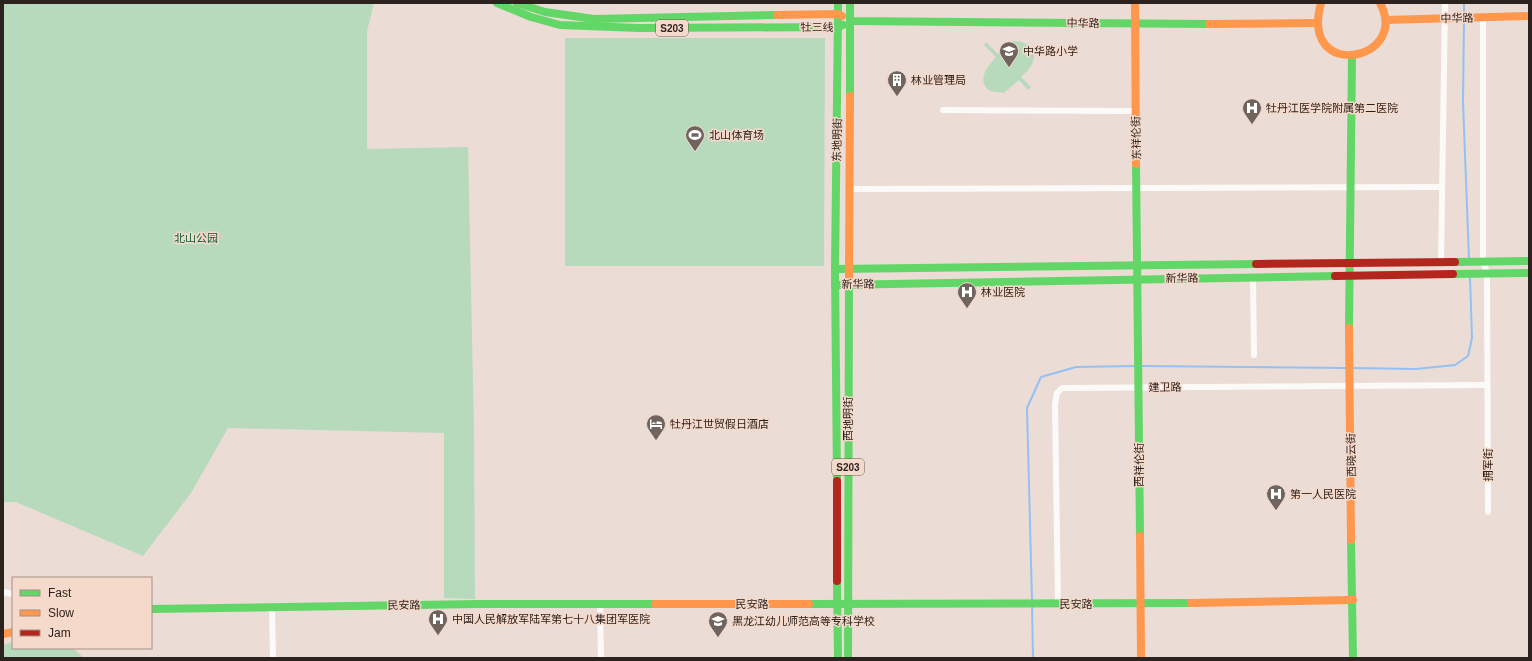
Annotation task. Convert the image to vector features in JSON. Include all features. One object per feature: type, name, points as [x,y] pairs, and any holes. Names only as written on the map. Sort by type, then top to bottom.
[{"type":"main road","name":"牡三线","points":[[496,3],[531,18],[560,25],[639,28],[838,27],[850,21]]},
{"type":"main road","name":"牡三线","points":[[517,3],[563,16],[594,19],[838,14],[850,21]]},
{"type":"main road","name":"东地明街","points":[[835,277],[838,3]]},
{"type":"main road","name":"东地明街","points":[[848,277],[850,3]]},
{"type":"main road","name":"东祥伦街","points":[[1135,3],[1138,272]]},
{"type":"main road","points":[[1321,3],[1317,11],[1316,23],[1318,34],[1323,43],[1331,51],[1341,55],[1352,56],[1363,54],[1372,49],[1380,41],[1385,31],[1386,20],[1380,3]]},
{"type":"main road","name":"中华路","points":[[1386,20],[1529,16]]},
{"type":"main road","name":"中华路","points":[[850,21],[1135,24],[1316,23]]},
{"type":"main road","name":"西晓云街","points":[[1352,56],[1350,385],[1353,658]]},
{"type":"main road","points":[[835,277],[1138,272],[1351,263],[1529,261]]},
{"type":"main road","name":"新华路","points":[[835,277],[1138,272],[1253,277],[1529,273]]},
{"type":"main road","name":"西祥伦街","points":[[1138,272],[1141,658]]},
{"type":"main road","name":"西地明街","points":[[835,277],[838,658]]},
{"type":"main road","name":"西地明街","points":[[848,277],[848,658]]},
{"type":"main road","name":"民安路","points":[[152,609],[600,604],[1140,604],[1353,600]]},
{"type":"street","points":[[1441,262],[1445,3]]},
{"type":"street","name":"拥军街","points":[[1483,18],[1483,261],[1487,273],[1488,512]]},
{"type":"street","points":[[943,110],[1136,111]]},
{"type":"street","points":[[849,189],[1442,187]]},
{"type":"street","points":[[1253,277],[1254,355]]},
{"type":"street","name":"建卫路","points":[[1058,604],[1055,404],[1057,393],[1062,388],[1487,384]]},
{"type":"street","points":[[600,604],[601,658]]},
{"type":"street","points":[[272,607],[273,658]]},
{"type":"green space","name":"北山公园","points":[[3,3],[374,3],[367,31],[367,149],[468,147],[474,432],[475,599],[444,598],[444,433],[228,428],[191,493],[143,556],[16,502],[3,502]]},
{"type":"green space","name":"北山体育场","points":[[565,38],[825,38],[824,266],[565,266]]},
{"type":"green space","points":[[1019,41],[1027,45],[1033,51],[1034,59],[1032,64],[1021,77],[1031,87],[1028,90],[1019,80],[1004,93],[990,91],[986,87],[983,78],[986,69],[996,57],[984,45],[986,42],[998,54],[1009,43]]},
{"type":"green space","points":[[12,642],[12,649],[74,649],[84,658],[3,658],[3,645]]},
{"type":"waterway","points":[[1464,3],[1464,15]]},
{"type":"waterway","points":[[1464,19],[1463,102],[1469,259]]},
{"type":"waterway","points":[[1351,368],[1416,369],[1455,365],[1468,356],[1472,338],[1470,277]]},
{"type":"waterway","points":[[1032,601],[1027,408],[1041,377],[1076,367],[1136,366]]},
{"type":"waterway","points":[[1141,366],[1346,368]]},
{"type":"waterway","points":[[1032,605],[1033,658]]},
{"type":"traffic: fast","points":[[497,3],[531,17],[560,25],[639,28],[838,27],[843,25]]},
{"type":"traffic: fast","points":[[517,3],[545,12],[594,19],[777,15]]},
{"type":"traffic: fast","points":[[838,3],[838,14]]},
{"type":"traffic: fast","points":[[850,3],[850,21],[1209,24]]},
{"type":"traffic: fast","points":[[837,481],[835,269],[838,14]]},
{"type":"traffic: fast","points":[[850,21],[850,96]]},
{"type":"traffic: fast","points":[[1349,328],[1352,56]]},
{"type":"traffic: fast","points":[[1136,164],[1140,536]]},
{"type":"traffic: fast","points":[[1455,262],[1529,261]]},
{"type":"traffic: fast","points":[[835,269],[1256,264]]},
{"type":"traffic: fast","points":[[1453,274],[1529,273]]},
{"type":"traffic: fast","points":[[835,285],[1335,276]]},
{"type":"traffic: fast","points":[[848,658],[849,277]]},
{"type":"traffic: fast","points":[[1351,540],[1353,658]]},
{"type":"traffic: fast","points":[[837,581],[838,658]]},
{"type":"traffic: fast","points":[[809,604],[1191,603]]},
{"type":"traffic: fast","points":[[152,609],[479,604],[655,604]]},
{"type":"traffic: slow","points":[[1135,3],[1136,164]]},
{"type":"traffic: slow","points":[[1321,3],[1318,28],[1325,45],[1338,53],[1354,55],[1369,50],[1381,39],[1385,23],[1380,3]]},
{"type":"traffic: slow","points":[[777,15],[838,14],[842,16]]},
{"type":"traffic: slow","points":[[1386,20],[1529,16]]},
{"type":"traffic: slow","points":[[1209,24],[1316,23]]},
{"type":"traffic: slow","points":[[849,277],[850,96]]},
{"type":"traffic: slow","points":[[1349,328],[1351,540]]},
{"type":"traffic: slow","points":[[1140,536],[1141,658]]},
{"type":"traffic: slow","points":[[1191,603],[1353,600]]},
{"type":"traffic: slow","points":[[655,604],[809,604]]},
{"type":"traffic: slow","points":[[3,634],[12,632]]},
{"type":"traffic: jam","points":[[1256,264],[1455,262]]},
{"type":"traffic: jam","points":[[1335,276],[1453,274]]},
{"type":"traffic: jam","points":[[837,481],[837,581]]},
{"type":"place","name":"中华路小学","points":[[1009,68]]},
{"type":"place","name":"林业管理局","points":[[897,97]]},
{"type":"place","name":"牡丹江医学院附属第二医院","points":[[1252,125]]},
{"type":"place","name":"北山体育场","points":[[695,152]]},
{"type":"place","name":"林业医院","points":[[967,309]]},
{"type":"place","name":"牡丹江世贸假日酒店","points":[[656,441]]},
{"type":"place","name":"第一人民医院","points":[[1276,511]]},
{"type":"place","name":"中国人民解放军陆军第七十八集团军医院","points":[[438,636]]},
{"type":"place","name":"黑龙江幼儿师范高等专科学校","points":[[718,638]]}]
